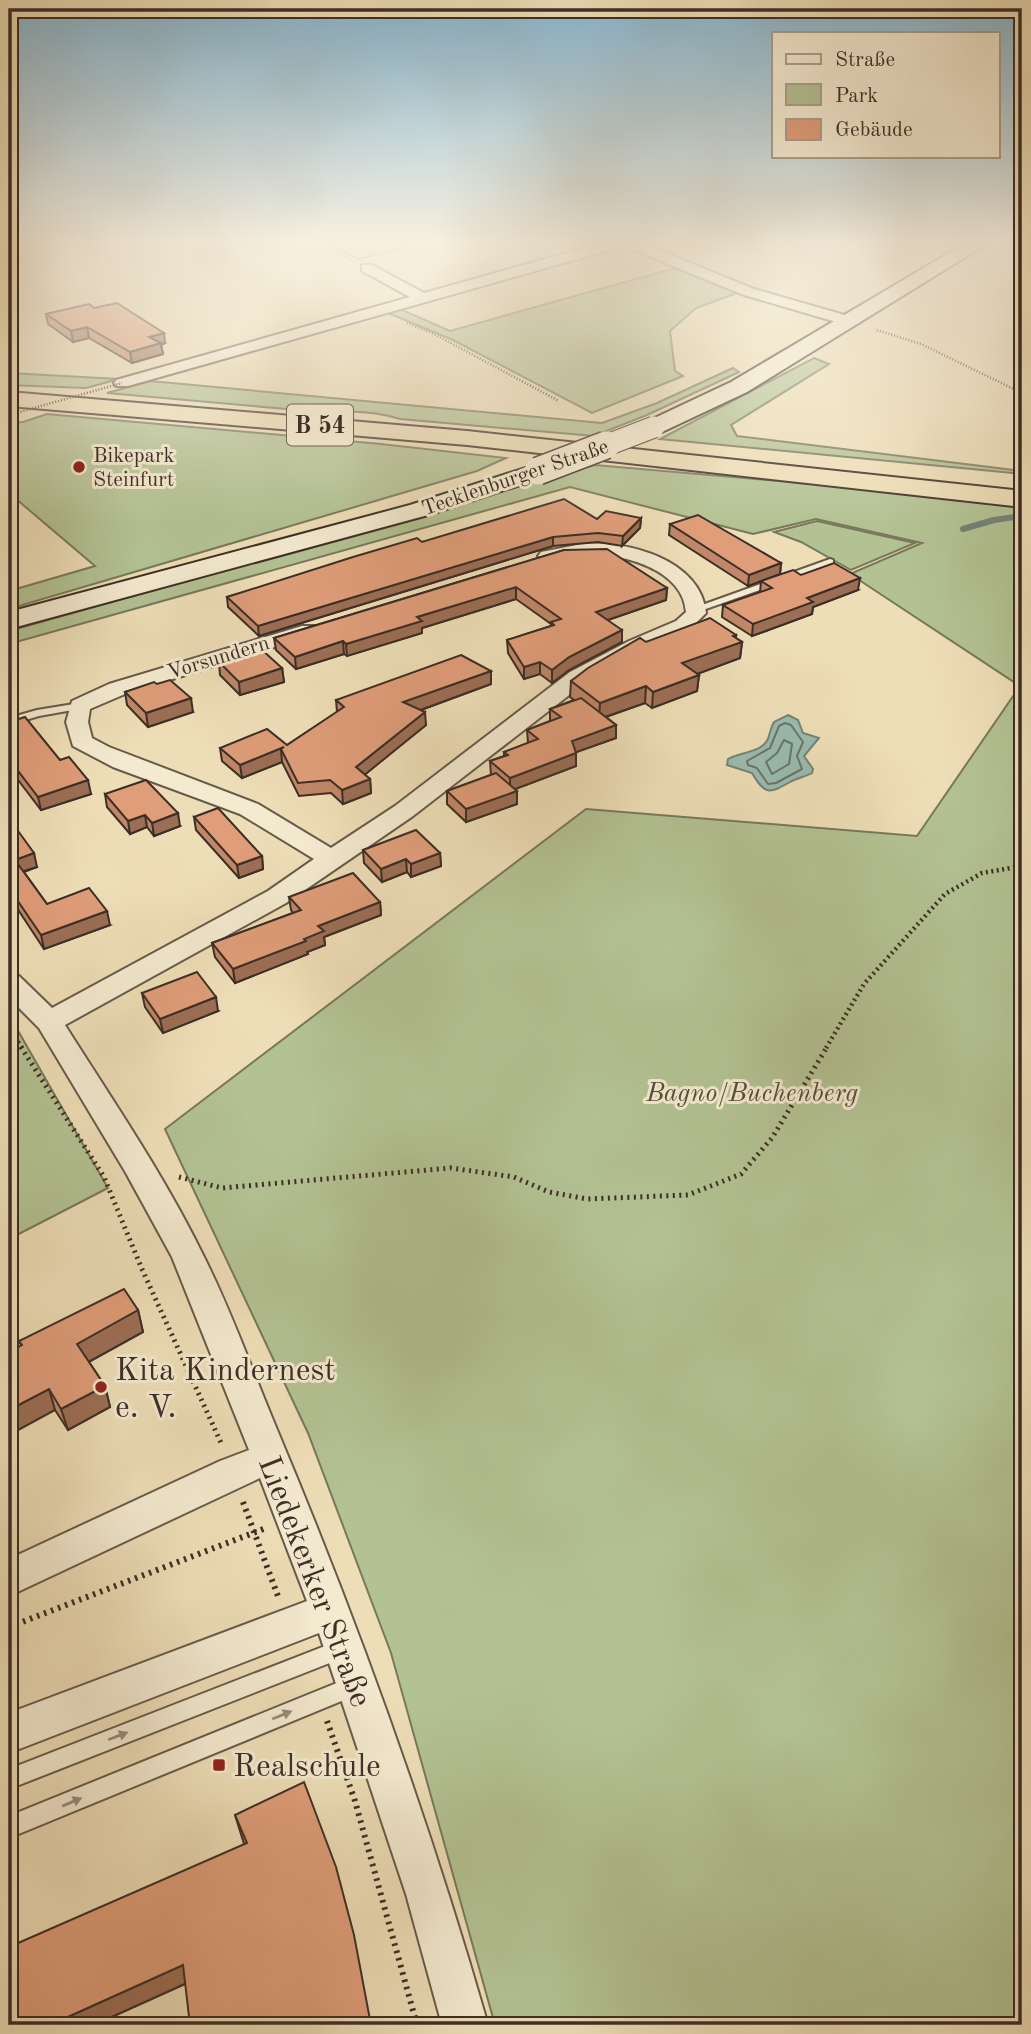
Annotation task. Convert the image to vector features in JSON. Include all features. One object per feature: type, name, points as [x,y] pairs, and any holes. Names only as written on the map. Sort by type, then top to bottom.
[{"type":"highway","name":"B 54","points":[[9,393],[473,431],[1022,490]]},
{"type":"highway","name":"B 54","points":[[9,399],[467,438],[1022,499]]},
{"type":"main road","name":"Tecklenburger Straße","points":[[9,621],[419,510],[538,471],[654,428],[739,387],[827,335]]},
{"type":"street","points":[[122,383],[292,335]]},
{"type":"street","points":[[48,1022],[276,897],[404,811],[578,677],[636,645],[683,625],[696,613],[694,594],[685,583],[668,570],[642,558],[588,549],[522,564]]},
{"type":"street","name":"Vorsundern","points":[[80,706],[117,689],[326,624]]},
{"type":"street","points":[[80,706],[77,722],[81,741],[105,757],[160,774],[249,809],[331,859]]},
{"type":"street","name":"Liedekerker Straße","points":[[9,982],[48,1022],[139,1168],[188,1258],[330,1609],[340,1677],[428,1894],[465,2025]]},
{"type":"street","points":[[9,1578],[233,1472],[271,1458]]},
{"type":"street","points":[[9,1733],[330,1609]]},
{"type":"lane","points":[[695,608],[830,562]]},
{"type":"lane","points":[[9,722],[37,713],[80,706]]},
{"type":"lane","points":[[9,1779],[340,1677]]},
{"type":"lane","points":[[9,1827],[340,1677]]},
{"type":"path","points":[[436,335],[559,401]]},
{"type":"path","points":[[893,335],[921,344],[1022,393]]},
{"type":"path","points":[[9,415],[122,383]]},
{"type":"path","points":[[139,1168],[222,1188],[451,1168],[514,1177],[549,1192],[587,1199],[688,1195],[741,1174],[764,1147],[864,984],[946,894],[982,873],[1022,866]]},
{"type":"path","points":[[9,1028],[104,1177],[233,1472],[289,1627]]},
{"type":"path","points":[[9,1627],[295,1518]]},
{"type":"path","points":[[340,1677],[355,1801],[417,2025]]},
{"type":"green space","points":[[441,335],[670,335],[675,371],[683,376],[592,413]]},
{"type":"green space","points":[[814,358],[829,364],[731,425],[737,436],[1022,471],[1022,474],[660,439]]},
{"type":"green space","points":[[733,368],[739,372],[647,415],[594,436],[400,419],[366,412],[331,413],[107,393],[150,381],[602,423],[657,403]]},
{"type":"green space","points":[[9,373],[119,379],[86,388],[9,385]]},
{"type":"green space","points":[[47,414],[506,458],[477,471],[9,609],[9,591],[95,566],[9,493],[9,423],[23,422]]},
{"type":"green space","name":"Bagno/Buchenberg","points":[[595,465],[928,494],[1022,506],[1022,2025],[495,2025],[391,1653],[308,1433],[165,1129],[586,809],[917,836],[1020,686],[850,574],[922,543],[816,519],[753,534],[570,487],[9,644],[9,631]]},
{"type":"green space","points":[[817,521],[915,543],[851,570],[801,542],[774,532]]},
{"type":"green space","points":[[9,1022],[17,1029],[108,1188],[9,1239]]},
{"type":"water","points":[[788,715],[798,720],[803,733],[819,738],[804,756],[813,769],[812,773],[777,789],[768,790],[760,785],[752,773],[727,765],[728,759],[765,744],[774,722]]},
{"type":"building","points":[[101,335],[157,335],[149,337],[161,343],[130,352]]},
{"type":"building","points":[[564,499],[597,519],[606,511],[641,518],[623,536],[598,533],[553,537],[258,626],[227,597],[417,538],[422,542]]},
{"type":"building","points":[[698,515],[781,563],[749,575],[670,524]]},
{"type":"building","points":[[607,549],[667,588],[596,612],[622,630],[569,657],[552,670],[540,662],[524,667],[507,640],[554,625],[551,622],[561,619],[516,587],[417,617],[422,621],[346,644],[343,641],[295,657],[274,638],[564,550]]},
{"type":"building","points":[[834,563],[860,578],[807,598],[813,602],[753,624],[723,605],[772,588],[761,581],[793,570],[801,575]]},
{"type":"building","points":[[710,618],[742,642],[682,663],[699,675],[653,692],[646,686],[600,703],[571,681],[640,638],[646,642]]},
{"type":"building","points":[[261,649],[282,668],[239,682],[219,662]]},
{"type":"building","points":[[461,655],[491,671],[403,702],[425,712],[356,767],[370,779],[342,790],[330,780],[298,783],[281,749],[284,747],[240,765],[220,748],[267,729],[287,745],[344,707],[336,700]]},
{"type":"building","points":[[170,680],[191,698],[146,713],[125,692],[154,682],[157,684]]},
{"type":"building","points":[[581,698],[616,725],[572,741],[576,753],[510,778],[490,761],[508,755],[504,752],[538,739],[527,730],[561,717],[550,709]]},
{"type":"building","points":[[25,717],[60,760],[69,757],[88,780],[38,797],[9,759],[9,722]]},
{"type":"building","points":[[496,773],[517,791],[466,809],[447,791]]},
{"type":"building","points":[[146,780],[178,813],[152,823],[145,815],[128,821],[105,794]]},
{"type":"building","points":[[218,808],[262,856],[237,865],[194,817]]},
{"type":"building","points":[[13,824],[34,853],[15,860],[47,904],[89,888],[107,911],[41,935],[9,888],[9,826]]},
{"type":"building","points":[[416,830],[440,853],[411,864],[406,859],[381,869],[363,850]]},
{"type":"building","points":[[353,873],[380,902],[318,926],[324,931],[304,939],[306,941],[233,969],[212,943],[301,910],[289,897]]},
{"type":"building","points":[[197,972],[216,997],[160,1019],[142,993]]},
{"type":"building","points":[[124,1289],[138,1310],[77,1344],[105,1386],[61,1409],[49,1389],[9,1410],[9,1352],[22,1345],[19,1341]]},
{"type":"building","points":[[304,1782],[336,1867],[354,1935],[371,2025],[190,2025],[183,1965],[50,2025],[9,2025],[9,1947],[247,1843],[235,1815]]},
{"type":"waterway","points":[[963,529],[994,520],[1022,516]]},
{"type":"place","name":"Bikepark Steinfurt","points":[[79,467]]},
{"type":"place","name":"Kita Kindernest e. V.","points":[[101,1387]]},
{"type":"place","name":"Realschule","points":[[219,1765]]}]
